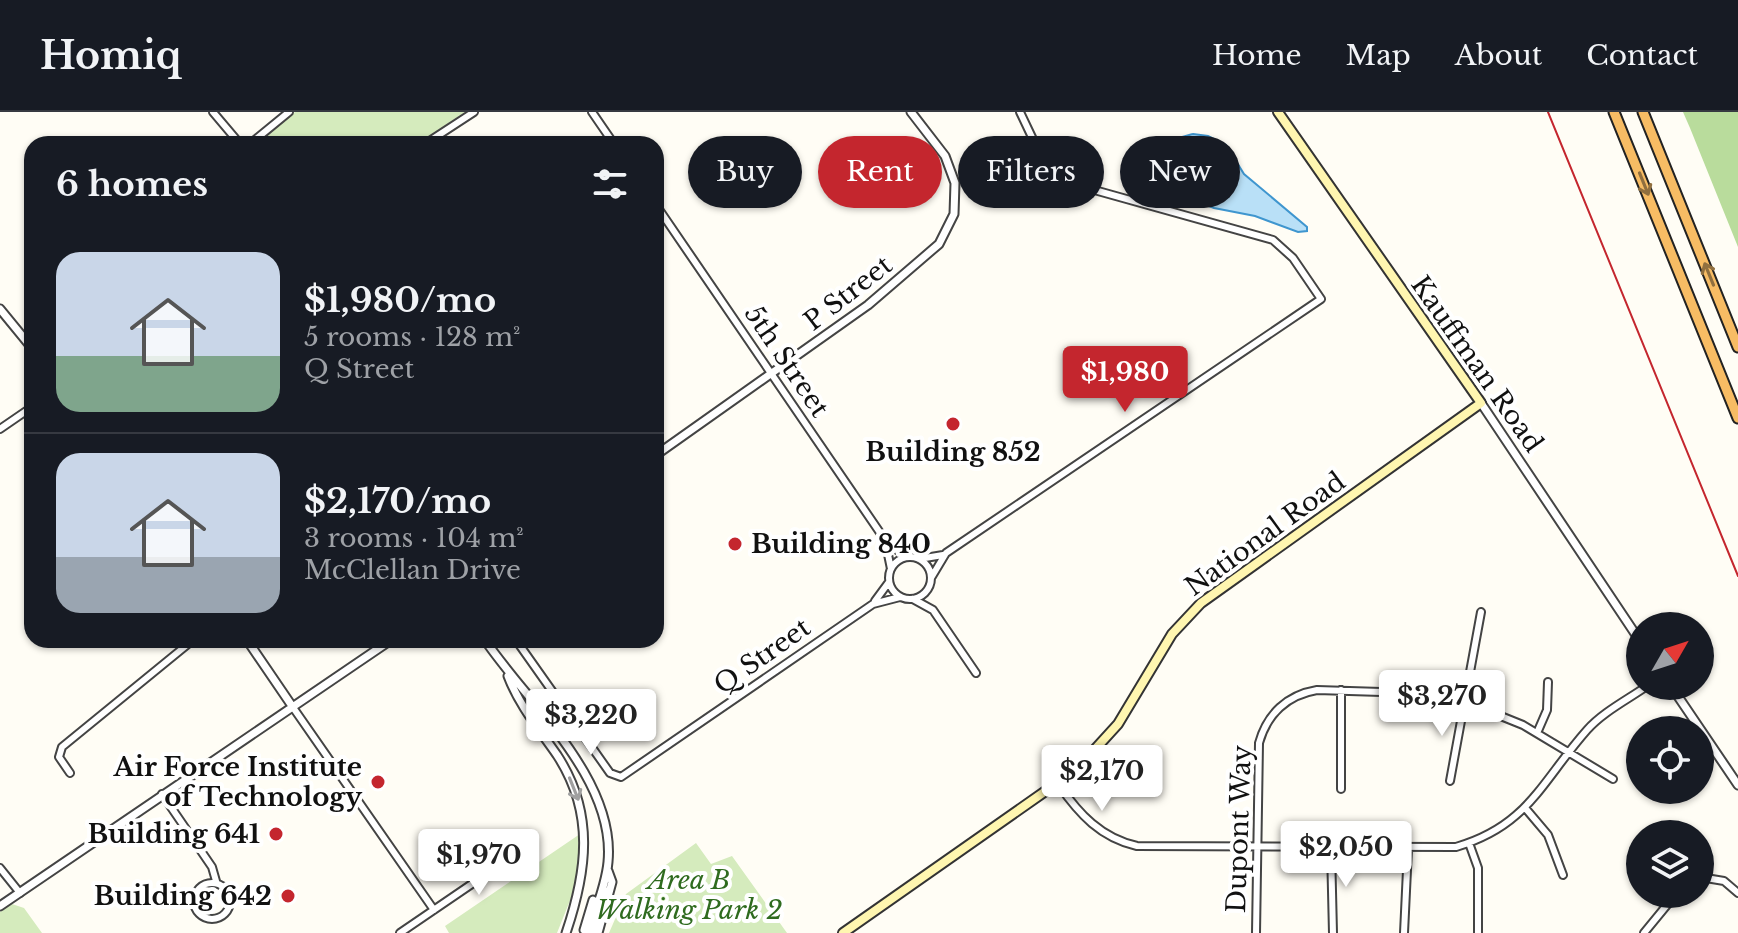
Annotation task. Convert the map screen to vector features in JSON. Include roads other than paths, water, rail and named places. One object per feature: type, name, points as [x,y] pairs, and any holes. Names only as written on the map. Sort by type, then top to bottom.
[{"type":"highway","points":[[1614,112],[1738,418]]},
{"type":"highway","points":[[1643,112],[1738,347]]},
{"type":"main road","name":"Kauffman Road","points":[[1278,112],[1481,403]]},
{"type":"main road","name":"National Road","points":[[843,933],[1059,785],[1091,756],[1118,724],[1172,634],[1201,603],[1481,403]]},
{"type":"street","points":[[213,112],[233,136]]},
{"type":"street","points":[[260,136],[289,112]]},
{"type":"street","points":[[437,136],[474,112]]},
{"type":"street","points":[[592,112],[608,136]]},
{"type":"street","name":"P Street","points":[[664,450],[774,375],[926,257],[948,229],[956,198],[951,169],[941,149],[911,112]]},
{"type":"street","points":[[918,559],[946,553],[1321,299],[1293,258],[1273,240],[1080,186],[1039,152],[1020,112]]},
{"type":"street","name":"5th Street","points":[[664,217],[885,540],[908,557]]},
{"type":"street","points":[[0,309],[24,338]]},
{"type":"street","name":"Kauffman Road","points":[[1481,403],[1626,620]]},
{"type":"street","points":[[0,429],[24,412]]},
{"type":"street","name":"5th Street","points":[[885,540],[891,569]]},
{"type":"street","points":[[946,553],[931,578],[929,588],[933,610],[976,673]]},
{"type":"street","points":[[931,578],[926,564],[908,557],[896,561],[889,582],[900,597],[913,599],[933,610]]},
{"type":"street","name":"Q Street","points":[[522,648],[605,767],[615,777],[621,777],[873,604],[889,582]]},
{"type":"street","points":[[913,599],[929,588]]},
{"type":"street","name":"Q Street","points":[[873,604],[900,597]]},
{"type":"street","points":[[1450,781],[1481,612]]},
{"type":"street","points":[[70,773],[59,757],[62,747],[183,648]]},
{"type":"street","points":[[252,648],[434,910]]},
{"type":"street","points":[[0,906],[379,648]]},
{"type":"street","points":[[490,648],[508,674],[526,690],[591,787],[607,834],[607,869],[590,933]]},
{"type":"street","points":[[508,674],[516,697],[567,772],[583,819],[585,867],[566,933]]},
{"type":"street","points":[[1537,733],[1547,710],[1548,682]]},
{"type":"street","name":"Dupont Way","points":[[1256,933],[1258,751],[1266,723],[1279,707],[1297,695],[1317,690],[1429,691],[1465,701],[1537,733],[1613,779]]},
{"type":"street","points":[[1341,690],[1341,789]]},
{"type":"street","points":[[1059,785],[1078,812],[1097,829],[1128,844],[1444,849],[1492,835],[1526,809],[1595,722],[1627,700]]},
{"type":"street","points":[[1680,700],[1738,785]]},
{"type":"street","points":[[162,794],[212,867],[216,881],[227,893],[229,907],[222,917],[210,920],[199,914],[194,902],[201,889],[216,881]]},
{"type":"street","points":[[1526,809],[1548,835],[1563,875]]},
{"type":"street","points":[[1469,843],[1478,868],[1478,933]]},
{"type":"street","points":[[1331,849],[1333,933]]},
{"type":"street","points":[[1404,933],[1408,849]]},
{"type":"street","points":[[400,933],[507,860]]},
{"type":"street","points":[[0,868],[20,893]]},
{"type":"street","points":[[1714,879],[1724,881],[1738,893]]},
{"type":"street","points":[[1644,933],[1665,908]]},
{"type":"water","points":[[1240,168],[1307,227],[1307,231],[1298,232],[1255,216],[1214,208],[1240,208]]},
{"type":"railway","points":[[1548,112],[1738,576]]},
{"type":"place","name":"Building 852","points":[[953,424]]},
{"type":"place","name":"Building 840","points":[[735,544]]},
{"type":"place","name":"Air Force Institute of Technology","points":[[378,782]]},
{"type":"place","name":"Building 641","points":[[276,834]]},
{"type":"place","name":"Building 642","points":[[288,896]]},
{"type":"park label","name":"Area B Walking Park 2","points":[[689,895]]}]
